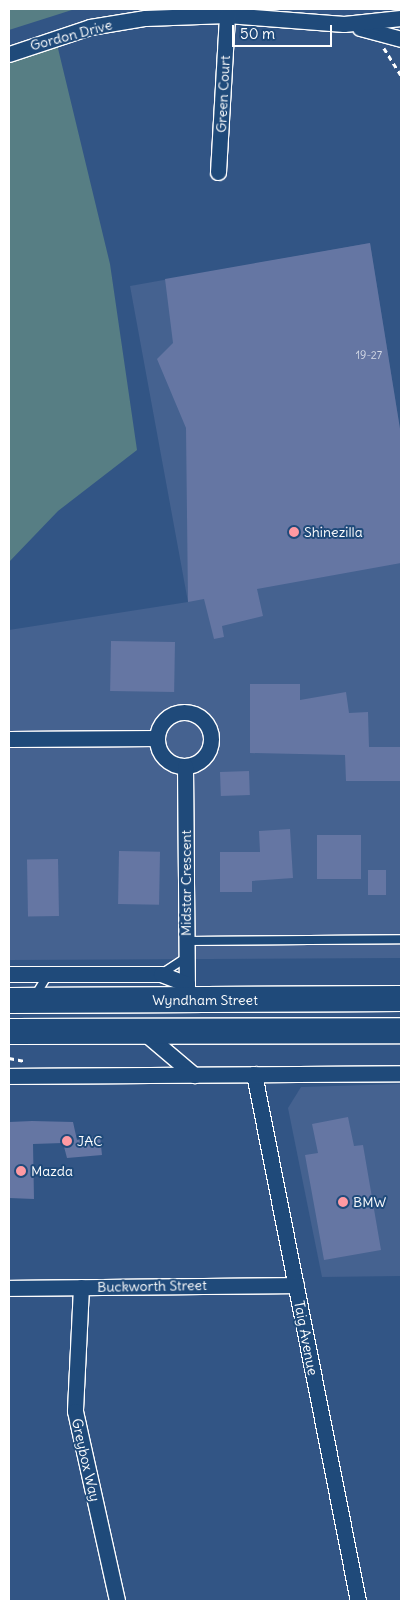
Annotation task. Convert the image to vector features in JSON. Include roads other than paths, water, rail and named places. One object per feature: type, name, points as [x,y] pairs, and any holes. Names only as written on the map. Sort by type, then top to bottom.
[{"type":"highway","name":"Wyndham Street","points":[[21,1000],[187,992],[397,997]]},
{"type":"highway","points":[[21,1000],[43,1031]]},
{"type":"highway","points":[[10,1030],[401,1030]]},
{"type":"street","name":"Gordon Drive","points":[[9,54],[90,27],[198,12],[344,24],[401,39]]},
{"type":"street","name":"Green Court","points":[[218,172],[227,15]]},
{"type":"street","name":"Gordon Drive","points":[[344,24],[401,18]]},
{"type":"street","points":[[186,712],[203,719],[209,727],[210,747],[199,762],[186,766],[168,760],[157,738],[171,715],[186,712]]},
{"type":"street","points":[[9,739],[157,738]]},
{"type":"street","name":"Midstar Crescent","points":[[186,766],[187,992]]},
{"type":"street","points":[[9,974],[161,974],[187,992]]},
{"type":"street","points":[[141,1030],[194,1075]]},
{"type":"street","points":[[9,1076],[401,1073]]},
{"type":"street","name":"Taig Avenue","points":[[254,1074],[358,1601]]},
{"type":"street","name":"Buckworth Street","points":[[9,1288],[296,1285]]},
{"type":"street","name":"Greybox Way","points":[[81,1287],[75,1411],[117,1601]]},
{"type":"lane","points":[[187,941],[401,939]]},
{"type":"lane","points":[[161,974],[187,957]]},
{"type":"lane","points":[[21,1000],[48,974]]},
{"type":"place","name":"Shinezilla","points":[[294,532]]},
{"type":"place","name":"JAC","points":[[67,1141]]},
{"type":"place","name":"Mazda","points":[[21,1171]]},
{"type":"place","name":"BMW","points":[[343,1202]]}]
